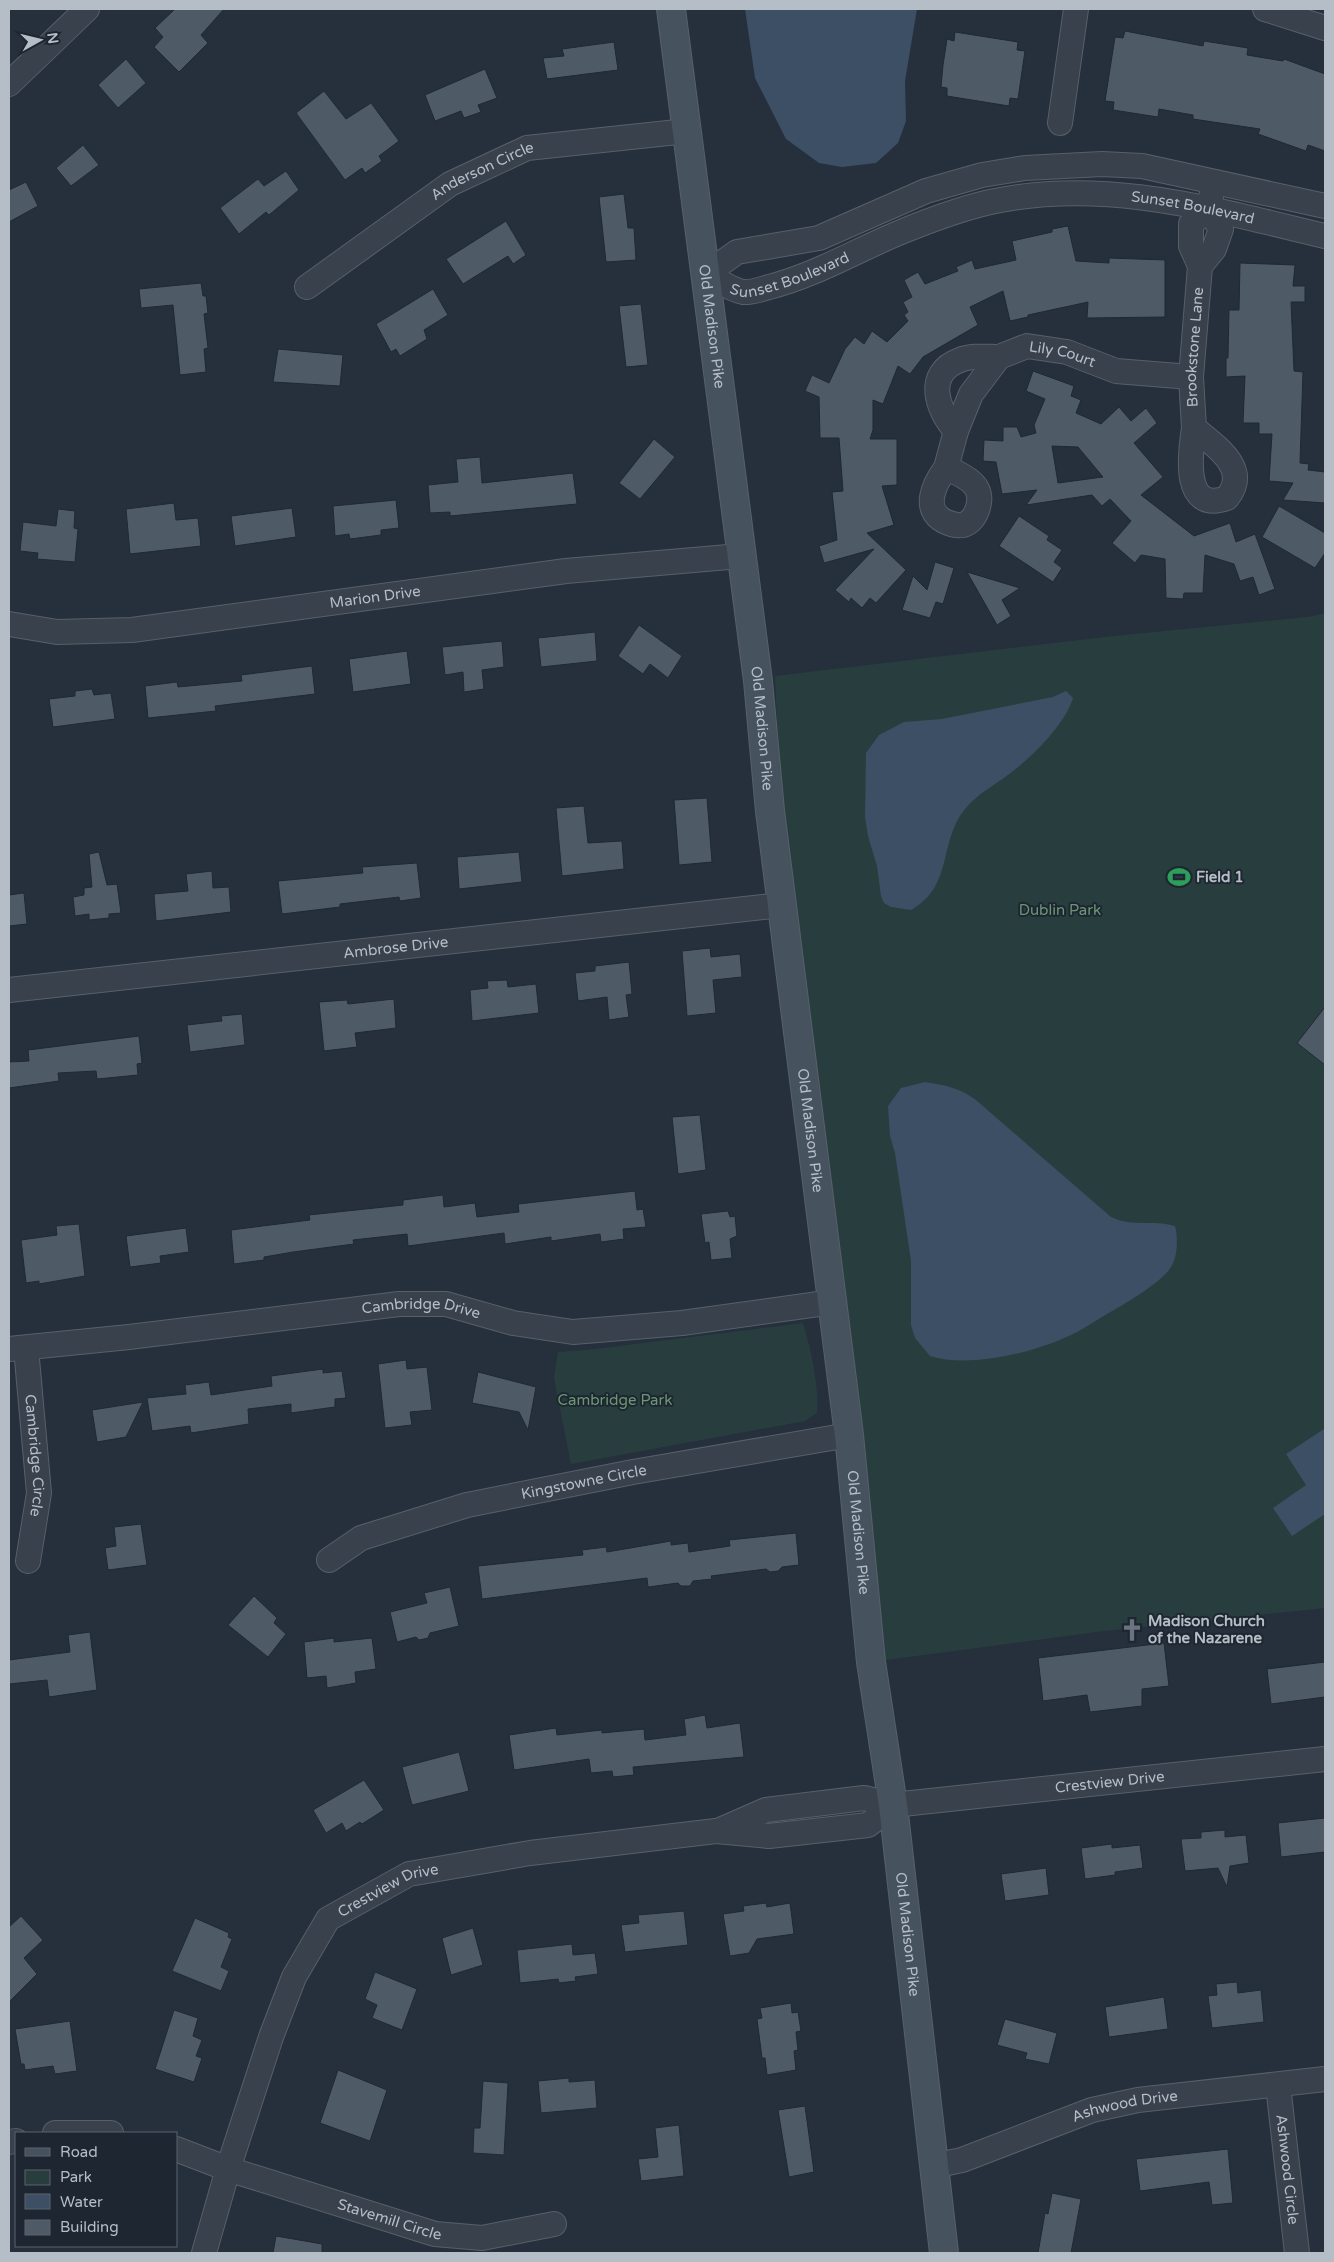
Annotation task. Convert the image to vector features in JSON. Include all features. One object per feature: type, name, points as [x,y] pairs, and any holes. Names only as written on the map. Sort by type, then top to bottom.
[{"type":"main road","name":"Old Madison Pike","points":[[671,9],[706,274],[740,556],[758,681],[781,905],[833,1302],[849,1435],[871,1662],[893,1805],[944,2253]]},
{"type":"street","points":[[9,84],[87,9]]},
{"type":"street","points":[[1060,123],[1076,9]]},
{"type":"street","points":[[1265,9],[1325,28]]},
{"type":"street","name":"Anderson Circle","points":[[307,287],[450,184],[527,148],[687,131]]},
{"type":"street","name":"Sunset Boulevard","points":[[1325,206],[1170,171],[1121,165],[1063,165],[1006,171],[926,191],[819,238],[737,252],[706,274],[743,292],[760,290],[803,277],[900,232],[942,216],[1018,197],[1073,193],[1132,195],[1208,209],[1325,236]]},
{"type":"street","points":[[1208,209],[1214,182]]},
{"type":"street","name":"Brookstone Lane","points":[[1194,428],[1191,377],[1200,266],[1191,246],[1191,224],[1208,209]]},
{"type":"street","name":"Lily Court","points":[[1000,357],[1027,346],[1067,352],[1116,371],[1191,377]]},
{"type":"street","points":[[956,431],[946,420],[938,405],[937,393],[940,377],[949,367],[960,360],[1000,357]]},
{"type":"street","points":[[946,468],[956,431],[972,394],[1000,357]]},
{"type":"street","name":"Marion Drive","points":[[9,624],[57,632],[132,630],[566,571],[740,556]]},
{"type":"street","name":"Ambrose Drive","points":[[9,990],[781,905]]},
{"type":"street","name":"Cambridge Drive","points":[[17,1349],[399,1304],[446,1304],[513,1323],[573,1332],[682,1324],[833,1302]]},
{"type":"street","name":"Cambridge Circle","points":[[17,1349],[39,1493],[28,1561]]},
{"type":"street","name":"Kingstowne Circle","points":[[329,1560],[362,1538],[467,1505],[633,1472],[849,1435]]},
{"type":"street","name":"Crestview Drive","points":[[204,2253],[228,2169],[271,2037],[294,1977],[328,1919],[409,1874],[530,1853],[716,1831],[766,1810],[864,1798],[893,1805],[1325,1759]]},
{"type":"street","name":"Ashwood Drive","points":[[933,2166],[962,2160],[1092,2110],[1138,2100],[1325,2080]]},
{"type":"street","name":"Ashwood Circle","points":[[1278,2084],[1297,2253]]},
{"type":"street","name":"Stavemill Circle","points":[[178,2150],[228,2169],[435,2234],[482,2238],[554,2224]]},
{"type":"green space","name":"Dublin Park","points":[[1325,613],[1325,1608],[1096,1632],[878,1661],[781,815],[775,676],[1114,636],[1308,617]]},
{"type":"green space","name":"Cambridge Park","points":[[803,1323],[814,1367],[817,1390],[817,1413],[805,1421],[571,1464],[554,1378],[558,1352]]},
{"type":"water","points":[[745,9],[917,9],[905,81],[906,121],[898,143],[876,163],[842,167],[819,163],[786,139],[755,78]]},
{"type":"water","points":[[1066,691],[1073,698],[1063,718],[1048,738],[1007,776],[982,793],[965,809],[951,835],[940,876],[934,889],[925,900],[911,910],[891,907],[884,903],[865,817],[866,753],[879,735],[904,722],[942,719],[1053,697]]},
{"type":"water","points":[[925,1082],[952,1088],[976,1100],[1111,1217],[1127,1222],[1159,1223],[1175,1226],[1177,1236],[1176,1252],[1173,1263],[1167,1273],[1128,1302],[1077,1332],[1050,1344],[1016,1354],[979,1360],[945,1359],[930,1356],[915,1338],[911,1325],[911,1261],[895,1153],[890,1136],[888,1106],[901,1088]]},
{"type":"water","points":[[1324,1429],[1325,1514],[1292,1536],[1273,1508],[1306,1485],[1286,1454]]},
{"type":"building","points":[[175,9],[224,9],[201,35],[208,43],[179,72],[154,47],[163,37],[155,28]]},
{"type":"building","points":[[1125,31],[1203,46],[1204,41],[1248,48],[1247,55],[1283,61],[1284,59],[1325,74],[1325,151],[1308,145],[1306,151],[1258,134],[1260,129],[1193,119],[1193,115],[1159,109],[1158,117],[1113,110],[1114,102],[1105,101],[1115,37],[1123,38]]},
{"type":"building","points":[[955,32],[1018,42],[1017,50],[1025,51],[1018,99],[1010,98],[1009,106],[947,96],[947,88],[941,87],[943,65],[947,39],[954,41]]},
{"type":"building","points":[[614,42],[618,70],[547,79],[543,58],[564,56],[562,49]]},
{"type":"building","points":[[126,59],[146,83],[118,108],[98,85]]},
{"type":"building","points":[[485,69],[497,98],[478,105],[481,112],[464,118],[461,111],[435,121],[425,95]]},
{"type":"building","points":[[324,91],[346,119],[371,103],[399,141],[379,156],[382,161],[365,173],[362,168],[345,180],[296,113]]},
{"type":"building","points":[[83,145],[99,165],[71,186],[56,168]]},
{"type":"building","points":[[286,171],[299,190],[269,215],[266,212],[239,234],[220,208],[258,179],[264,186]]},
{"type":"building","points":[[26,182],[38,206],[9,222],[9,190]]},
{"type":"building","points":[[624,194],[628,228],[634,228],[636,260],[606,262],[599,197]]},
{"type":"building","points":[[506,221],[526,255],[513,264],[508,256],[463,284],[446,259]]},
{"type":"building","points":[[1068,226],[1076,261],[1109,263],[1109,258],[1165,260],[1165,317],[1087,318],[1088,302],[1028,315],[1028,317],[1010,321],[1003,291],[970,307],[978,325],[923,357],[910,374],[898,366],[883,404],[873,400],[873,430],[870,439],[897,439],[897,485],[882,486],[894,525],[867,533],[906,570],[876,603],[870,598],[862,608],[851,598],[849,602],[835,590],[874,549],[824,563],[819,546],[837,540],[832,492],[843,491],[839,438],[820,438],[819,397],[805,391],[812,375],[829,383],[845,349],[855,337],[864,344],[872,331],[887,342],[908,321],[904,315],[908,312],[903,302],[912,297],[904,280],[918,272],[925,284],[958,271],[956,267],[972,260],[975,269],[1016,260],[1012,241],[1052,232],[1052,229]]},
{"type":"building","points":[[1240,263],[1295,265],[1293,286],[1305,286],[1305,302],[1291,302],[1294,371],[1303,372],[1300,463],[1309,464],[1308,470],[1325,472],[1325,503],[1283,500],[1293,483],[1269,481],[1272,434],[1259,434],[1259,423],[1243,423],[1245,376],[1226,377],[1229,310],[1239,310]]},
{"type":"building","points":[[201,283],[203,296],[206,296],[208,313],[204,314],[208,348],[204,349],[206,372],[180,375],[173,305],[141,308],[139,289]]},
{"type":"building","points":[[433,289],[448,315],[424,330],[427,339],[400,356],[396,349],[391,352],[376,324]]},
{"type":"building","points":[[641,304],[648,365],[626,367],[619,306]]},
{"type":"building","points":[[278,349],[343,355],[340,386],[273,382]]},
{"type":"building","points":[[1033,371],[1074,386],[1071,396],[1081,400],[1076,413],[1101,424],[1119,407],[1131,421],[1146,408],[1157,423],[1134,443],[1163,477],[1141,495],[1194,536],[1230,523],[1236,542],[1255,534],[1275,589],[1259,595],[1253,577],[1240,581],[1234,564],[1205,555],[1203,593],[1184,593],[1183,599],[1166,598],[1165,559],[1141,555],[1135,563],[1112,543],[1131,521],[1110,499],[1102,506],[1092,495],[1026,505],[1037,490],[1002,494],[996,462],[983,461],[984,440],[1003,441],[1003,427],[1017,427],[1021,437],[1036,433],[1034,425],[1045,399],[1026,391]],"holes":[[[1052,446],[1078,447],[1103,477],[1058,483]]]},
{"type":"building","points":[[654,439],[675,457],[640,499],[619,483]]},
{"type":"building","points":[[480,457],[482,483],[573,473],[577,504],[450,516],[450,512],[430,513],[428,485],[458,482],[456,459]]},
{"type":"building","points":[[396,500],[399,528],[381,530],[381,535],[350,539],[349,534],[335,536],[333,506]]},
{"type":"building","points":[[174,503],[176,520],[198,518],[201,546],[130,554],[126,509]]},
{"type":"building","points":[[1279,506],[1325,533],[1325,553],[1315,568],[1262,537]]},
{"type":"building","points":[[292,508],[296,537],[235,546],[231,516]]},
{"type":"building","points":[[58,509],[75,511],[74,528],[78,529],[75,562],[37,559],[38,553],[20,551],[23,522],[56,526]]},
{"type":"building","points":[[1019,516],[1049,536],[1047,540],[1062,550],[1054,562],[1062,568],[1053,582],[999,546]]},
{"type":"building","points":[[935,562],[954,568],[943,604],[936,602],[930,618],[902,610],[913,576],[927,590]]},
{"type":"building","points":[[967,572],[1020,588],[1002,600],[1011,616],[997,625]]},
{"type":"building","points":[[639,625],[682,656],[668,678],[650,664],[643,674],[618,656]]},
{"type":"building","points":[[595,632],[597,661],[541,667],[538,638]]},
{"type":"building","points":[[502,641],[504,667],[482,670],[484,689],[464,692],[463,672],[445,675],[442,647]]},
{"type":"building","points":[[407,651],[411,684],[353,692],[349,659]]},
{"type":"building","points":[[312,666],[315,694],[215,706],[216,711],[148,718],[145,686],[177,682],[178,687],[242,681],[241,675]]},
{"type":"building","points":[[92,689],[94,695],[111,693],[115,719],[53,727],[49,699],[75,696],[75,691]]},
{"type":"building","points":[[707,798],[712,862],[679,865],[674,800]]},
{"type":"building","points":[[584,806],[588,843],[622,841],[624,869],[562,876],[556,808]]},
{"type":"building","points":[[99,852],[107,885],[117,884],[121,913],[109,914],[109,918],[89,920],[89,914],[75,916],[73,897],[84,895],[84,888],[92,887],[89,854]]},
{"type":"building","points":[[519,852],[522,882],[459,889],[457,857]]},
{"type":"building","points":[[417,863],[421,898],[400,901],[399,897],[340,904],[340,907],[282,914],[278,881],[363,873],[362,867]]},
{"type":"building","points":[[212,871],[213,888],[229,887],[231,912],[156,921],[154,894],[188,891],[186,874]]},
{"type":"building","points":[[24,893],[27,924],[9,926],[9,895]]},
{"type":"building","points":[[710,948],[711,957],[740,954],[742,977],[713,980],[716,1013],[687,1016],[682,951]]},
{"type":"building","points":[[629,962],[632,994],[626,995],[629,1017],[609,1020],[607,997],[578,1001],[575,973],[595,971],[595,966]]},
{"type":"building","points":[[507,980],[508,987],[536,984],[539,1013],[472,1021],[470,990],[488,988],[487,981]]},
{"type":"building","points":[[394,999],[396,1028],[355,1033],[357,1047],[324,1051],[319,1002],[347,1000],[348,1004]]},
{"type":"building","points":[[1325,1007],[1325,1065],[1297,1043]]},
{"type":"building","points":[[242,1014],[245,1045],[190,1052],[187,1025],[222,1021],[221,1016]]},
{"type":"building","points":[[139,1036],[142,1063],[137,1064],[138,1075],[97,1079],[96,1071],[58,1073],[59,1081],[9,1088],[9,1062],[29,1061],[28,1050]]},
{"type":"building","points":[[700,1115],[706,1170],[678,1174],[672,1117]]},
{"type":"building","points":[[635,1191],[637,1210],[643,1209],[646,1227],[623,1229],[624,1239],[601,1242],[600,1234],[551,1241],[551,1237],[505,1244],[504,1233],[408,1246],[407,1234],[353,1240],[354,1244],[293,1252],[264,1257],[264,1260],[234,1264],[231,1230],[310,1220],[309,1215],[403,1205],[403,1200],[443,1195],[444,1207],[475,1203],[477,1217],[519,1212],[518,1204]]},
{"type":"building","points":[[728,1211],[730,1217],[735,1216],[737,1236],[730,1239],[732,1258],[711,1260],[709,1242],[705,1243],[701,1214]]},
{"type":"building","points":[[79,1224],[85,1276],[39,1284],[39,1281],[26,1283],[21,1240],[57,1235],[56,1226]]},
{"type":"building","points":[[186,1228],[189,1252],[160,1256],[161,1263],[130,1267],[126,1236]]},
{"type":"building","points":[[406,1360],[407,1369],[427,1367],[432,1410],[410,1412],[412,1425],[385,1428],[378,1364]]},
{"type":"building","points":[[323,1369],[323,1373],[342,1371],[346,1398],[335,1399],[335,1407],[291,1413],[291,1404],[248,1409],[249,1424],[191,1433],[190,1426],[152,1431],[147,1398],[186,1394],[185,1385],[209,1382],[211,1395],[272,1386],[271,1376]]},
{"type":"building","points":[[478,1372],[536,1387],[528,1430],[519,1412],[472,1403]]},
{"type":"building","points":[[143,1402],[126,1437],[97,1442],[92,1410]]},
{"type":"building","points":[[141,1524],[147,1565],[108,1570],[105,1548],[116,1546],[114,1527]]},
{"type":"building","points":[[796,1533],[799,1565],[782,1567],[778,1571],[770,1572],[766,1569],[711,1576],[712,1579],[693,1581],[690,1586],[681,1586],[678,1583],[648,1587],[647,1578],[482,1599],[478,1566],[583,1555],[582,1550],[606,1547],[607,1552],[671,1541],[671,1545],[688,1543],[689,1552],[730,1546],[729,1540]]},
{"type":"building","points":[[450,1587],[459,1626],[430,1633],[428,1638],[419,1640],[416,1637],[397,1642],[390,1612],[427,1603],[424,1593]]},
{"type":"building","points":[[254,1596],[277,1618],[274,1623],[286,1634],[268,1657],[228,1625]]},
{"type":"building","points":[[90,1632],[97,1690],[49,1697],[47,1680],[9,1684],[9,1660],[70,1652],[68,1635]]},
{"type":"building","points":[[334,1638],[334,1642],[372,1638],[376,1669],[355,1672],[356,1683],[327,1688],[326,1676],[307,1678],[304,1642]]},
{"type":"building","points":[[1164,1643],[1169,1686],[1142,1689],[1142,1706],[1090,1712],[1087,1695],[1043,1701],[1038,1658]]},
{"type":"building","points":[[1325,1662],[1325,1697],[1271,1704],[1267,1669]]},
{"type":"building","points":[[705,1715],[707,1728],[740,1723],[744,1757],[633,1767],[634,1775],[613,1777],[612,1771],[591,1773],[589,1759],[514,1770],[509,1735],[556,1728],[557,1735],[602,1730],[602,1733],[644,1729],[645,1740],[686,1735],[684,1719]]},
{"type":"building","points":[[459,1752],[469,1791],[412,1805],[402,1767]]},
{"type":"building","points":[[364,1780],[384,1810],[362,1824],[360,1822],[346,1831],[342,1823],[326,1833],[313,1810]]},
{"type":"building","points":[[1325,1818],[1325,1852],[1281,1857],[1278,1823]]},
{"type":"building","points":[[1225,1830],[1225,1837],[1246,1835],[1249,1863],[1230,1866],[1227,1887],[1218,1868],[1185,1871],[1181,1839],[1201,1838],[1201,1832]]},
{"type":"building","points":[[1112,1844],[1112,1848],[1140,1845],[1143,1868],[1115,1872],[1115,1875],[1085,1879],[1081,1848]]},
{"type":"building","points":[[1046,1868],[1049,1895],[1005,1901],[1001,1874]]},
{"type":"building","points":[[766,1903],[767,1907],[790,1903],[794,1934],[757,1939],[749,1953],[730,1956],[723,1914],[744,1911],[743,1906]]},
{"type":"building","points":[[684,1911],[688,1945],[625,1952],[621,1925],[639,1923],[638,1915]]},
{"type":"building","points":[[21,1916],[43,1940],[24,1958],[37,1974],[9,2002],[9,1927]]},
{"type":"building","points":[[195,1918],[229,1933],[228,1937],[232,1939],[221,1967],[229,1971],[221,1991],[172,1971]]},
{"type":"building","points":[[473,1928],[483,1965],[451,1975],[442,1938]]},
{"type":"building","points":[[572,1944],[573,1955],[595,1953],[598,1974],[575,1977],[576,1981],[559,1983],[558,1979],[520,1983],[517,1950]]},
{"type":"building","points":[[375,1972],[417,1989],[402,2030],[372,2018],[377,2005],[365,1999]]},
{"type":"building","points":[[1237,1982],[1238,1993],[1261,1990],[1264,2022],[1212,2028],[1208,1996],[1217,1995],[1216,1984]]},
{"type":"building","points":[[1164,1997],[1168,2029],[1109,2037],[1105,2007]]},
{"type":"building","points":[[791,2003],[792,2013],[798,2012],[801,2031],[796,2032],[798,2050],[794,2051],[796,2070],[767,2075],[765,2058],[762,2058],[757,2019],[762,2018],[760,2008]]},
{"type":"building","points":[[174,2010],[198,2018],[193,2036],[202,2040],[196,2056],[202,2058],[194,2082],[155,2069]]},
{"type":"building","points":[[1005,2019],[1057,2033],[1049,2064],[1025,2059],[1027,2053],[997,2045]]},
{"type":"building","points":[[70,2021],[77,2071],[55,2074],[53,2066],[25,2070],[24,2064],[21,2064],[15,2029]]},
{"type":"building","points":[[338,2070],[387,2090],[370,2141],[320,2123]]},
{"type":"building","points":[[569,2078],[569,2082],[595,2080],[597,2108],[541,2113],[538,2081]]},
{"type":"building","points":[[483,2081],[508,2083],[504,2155],[473,2153],[474,2128],[480,2128]]},
{"type":"building","points":[[805,2106],[814,2172],[789,2177],[778,2110]]},
{"type":"building","points":[[679,2125],[684,2176],[641,2181],[638,2159],[658,2157],[655,2128]]},
{"type":"building","points":[[1228,2149],[1233,2203],[1212,2205],[1209,2182],[1140,2191],[1136,2159]]},
{"type":"building","points":[[1052,2193],[1081,2199],[1071,2253],[1038,2253],[1045,2213],[1048,2214]]},
{"type":"building","points":[[276,2236],[322,2244],[322,2253],[273,2253]]},
{"type":"place","name":"Field 1","points":[[1179,877]]},
{"type":"place","name":"Madison Church of the Nazarene","points":[[1132,1630]]}]
